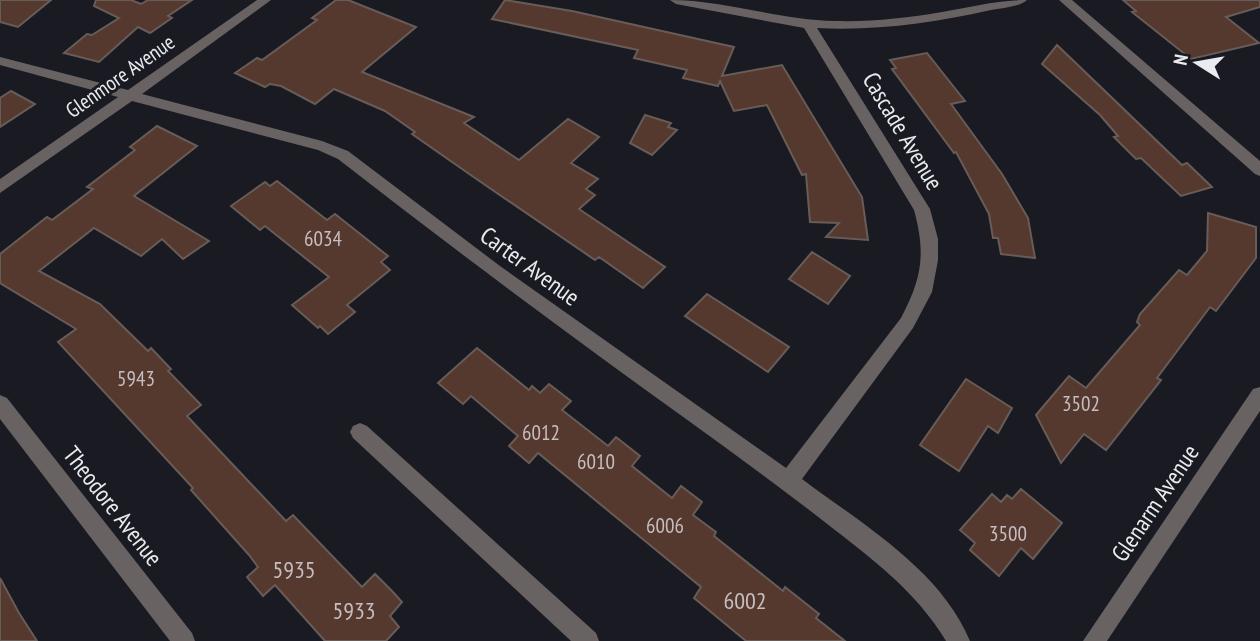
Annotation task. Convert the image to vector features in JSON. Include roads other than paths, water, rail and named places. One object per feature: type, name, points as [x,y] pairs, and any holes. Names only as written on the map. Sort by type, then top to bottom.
[{"type":"street","name":"Glenmore Avenue","points":[[0,187],[265,0]]},
{"type":"street","points":[[676,0],[808,24],[911,22],[1021,0]]},
{"type":"street","points":[[1065,0],[1260,170]]},
{"type":"street","name":"Cascade Avenue","points":[[788,481],[907,323],[923,292],[930,260],[930,239],[922,209],[808,24]]},
{"type":"street","name":"Carter Avenue","points":[[0,61],[322,146],[343,155],[494,271],[788,481],[914,580],[937,606],[958,641]]},
{"type":"street","name":"Glenarm Avenue","points":[[1094,641],[1260,395]]},
{"type":"street","name":"Theodore Avenue","points":[[0,404],[184,641]]},
{"type":"street","points":[[360,432],[588,641]]}]
